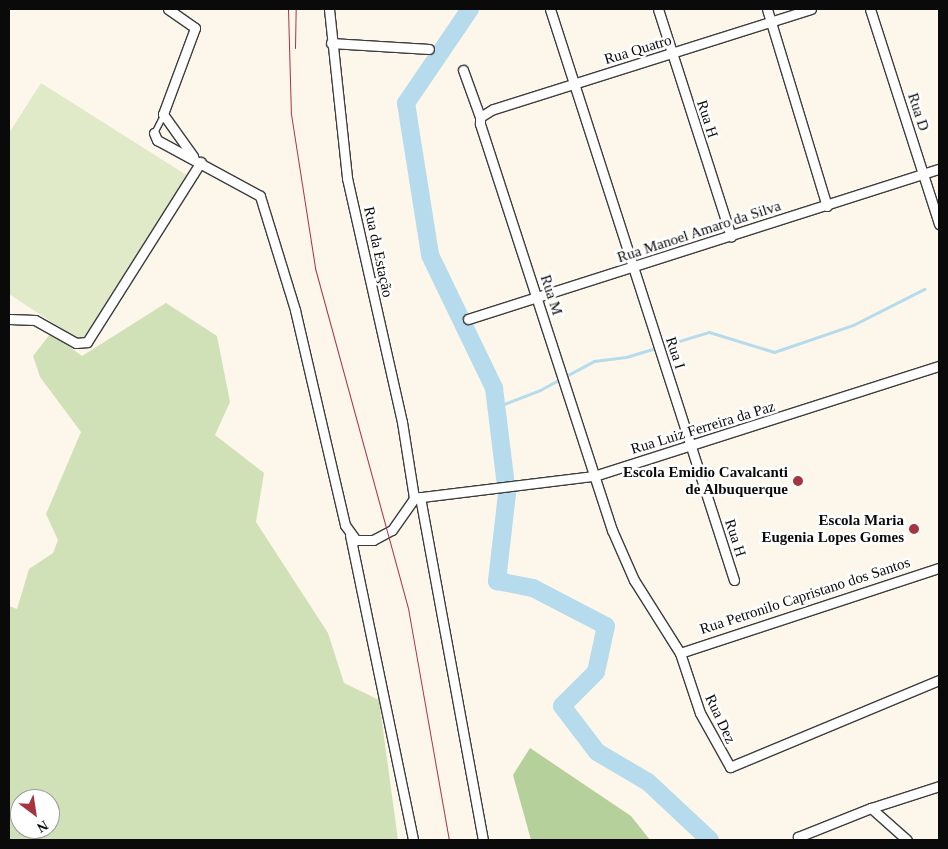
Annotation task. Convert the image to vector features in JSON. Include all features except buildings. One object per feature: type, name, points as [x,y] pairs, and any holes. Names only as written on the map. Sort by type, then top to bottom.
[{"type":"street","points":[[168,9],[195,28],[163,114],[198,160]]},
{"type":"street","name":"Rua da Estação","points":[[329,9],[331,43],[347,178],[402,422],[483,840]]},
{"type":"street","name":"Rua I","points":[[550,9],[692,446]]},
{"type":"street","name":"Rua H","points":[[658,9],[731,237]]},
{"type":"street","points":[[767,9],[827,206]]},
{"type":"street","name":"Rua Quatro","points":[[480,120],[493,109],[811,9]]},
{"type":"street","name":"Rua D","points":[[870,9],[939,224]]},
{"type":"street","points":[[331,43],[429,49]]},
{"type":"street","name":"Rua M","points":[[463,70],[594,476]]},
{"type":"street","points":[[154,133],[157,140],[255,190],[265,205],[350,536],[413,840]]},
{"type":"street","points":[[9,319],[35,320],[76,343],[87,342],[198,160]]},
{"type":"street","name":"Rua Manoel Amaro da Silva","points":[[468,319],[731,237],[939,169]]},
{"type":"street","name":"Rua Luiz Ferreira da Paz","points":[[417,497],[594,476],[939,366]]},
{"type":"street","name":"Rua H","points":[[692,446],[734,580]]},
{"type":"street","name":"Rua Dez","points":[[594,476],[625,562],[680,653],[710,734],[735,767],[939,680]]},
{"type":"street","points":[[350,536],[364,542],[386,534],[417,497]]},
{"type":"street","name":"Rua Petronilo Capristano dos Santos","points":[[680,653],[939,568]]},
{"type":"street","points":[[799,839],[871,808],[939,786]]},
{"type":"street","points":[[871,808],[907,840]]},
{"type":"lane","points":[[154,133],[163,114]]},
{"type":"green space","points":[[41,83],[188,176],[82,342],[9,294],[9,133]]},
{"type":"green space","points":[[166,303],[217,336],[230,402],[215,435],[264,473],[256,522],[328,633],[344,683],[379,700],[398,840],[9,840],[9,606],[17,609],[29,569],[53,553],[58,540],[46,514],[81,432],[40,377],[33,356],[51,333],[82,356]]},
{"type":"green space","points":[[530,748],[631,816],[650,840],[531,840],[513,775]]},
{"type":"waterway","points":[[470,9],[406,103],[430,255],[494,388],[505,478]]},
{"type":"waterway","points":[[496,407],[540,390],[594,361],[626,357],[709,332],[774,352],[853,325],[924,289]]},
{"type":"waterway","points":[[507,494],[497,581],[533,588],[606,626],[596,672],[562,706],[597,752],[648,782],[710,840]]},
{"type":"tram line","points":[[288,9],[291,114],[315,268],[408,608],[449,840]]},
{"type":"tram line","points":[[295,48],[296,9]]},
{"type":"place","name":"Escola Emidio Cavalcanti de Albuquerque","points":[[798,481]]},
{"type":"place","name":"Escola Maria Eugenia Lopes Gomes","points":[[914,529]]}]
